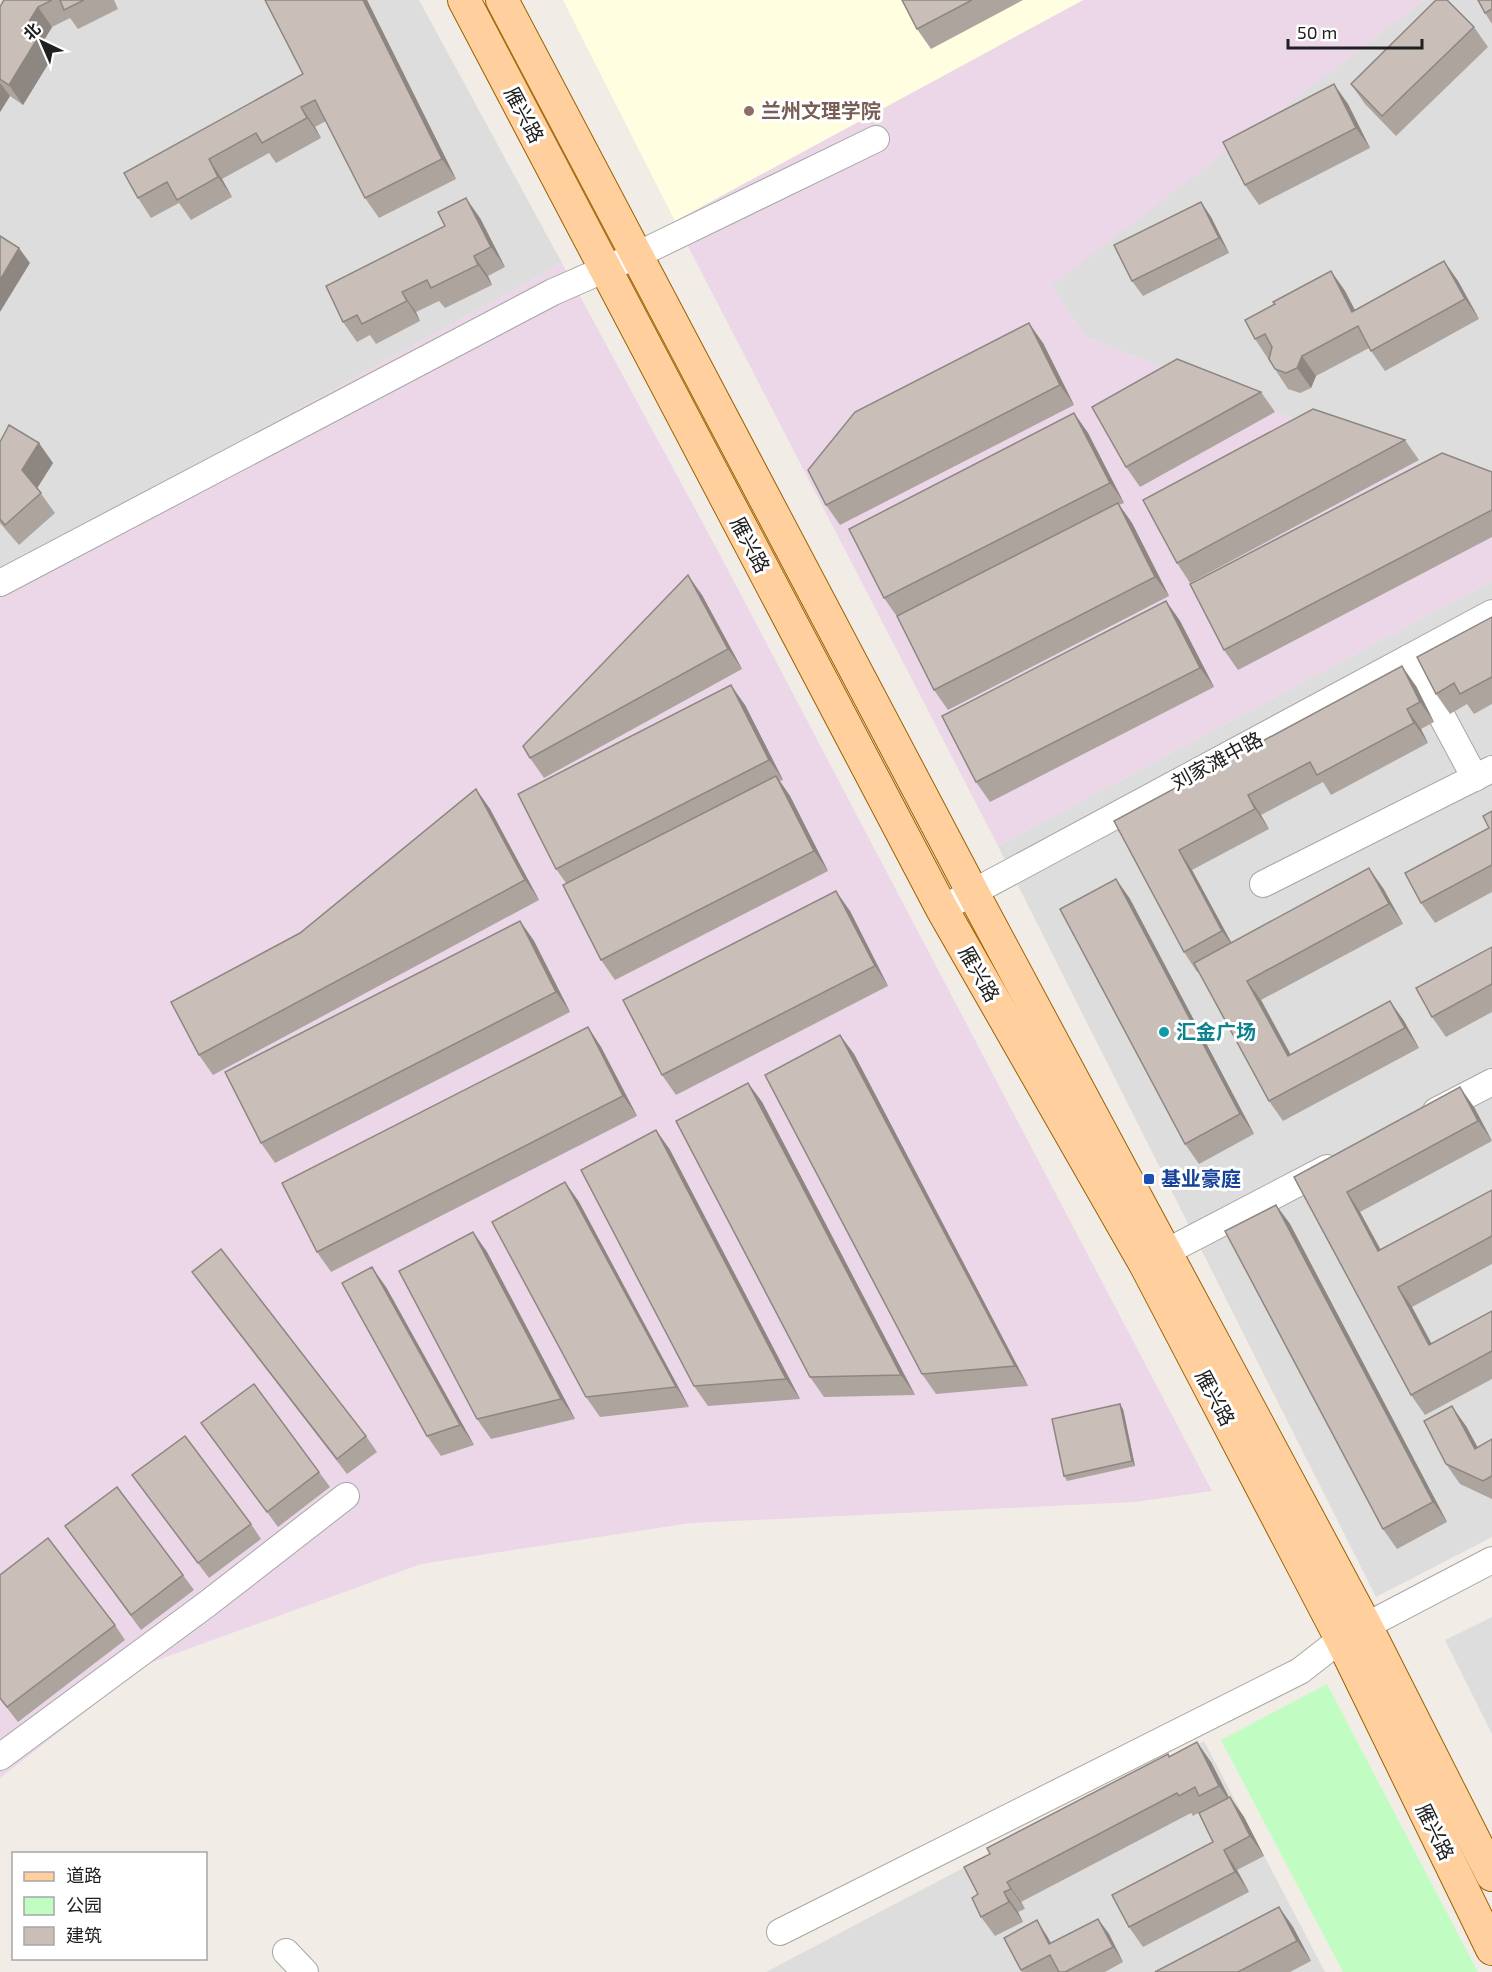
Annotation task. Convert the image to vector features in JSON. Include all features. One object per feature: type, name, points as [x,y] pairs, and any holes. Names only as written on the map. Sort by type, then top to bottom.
[{"type":"main road","name":"雁兴路","points":[[464,0],[942,909],[1155,1258]]},
{"type":"main road","name":"雁兴路","points":[[502,0],[973,893],[1155,1258],[1353,1632],[1492,1875]]},
{"type":"main road","name":"雁兴路","points":[[1353,1632],[1492,1949]]},
{"type":"street","points":[[0,583],[543,298],[876,139]]},
{"type":"street","name":"刘家滩中路","points":[[942,909],[1492,613]]},
{"type":"street","points":[[1263,884],[1484,773],[1410,657]]},
{"type":"street","points":[[1418,1121],[1492,1082]]},
{"type":"street","points":[[1155,1258],[1345,1159]]},
{"type":"street","points":[[0,1758],[207,1604],[346,1496]]},
{"type":"street","points":[[780,1932],[1300,1671],[1353,1632],[1492,1560]]},
{"type":"street","points":[[286,1952],[305,1972]]},
{"type":"shaded area","points":[[0,0],[419,0],[562,263],[0,574]]},
{"type":"shaded area","name":"兰州文理学院","points":[[563,0],[1083,0],[675,221]]},
{"type":"shaded area","points":[[1083,0],[1424,0],[1051,286],[1086,337],[1492,496],[1492,581],[998,846],[675,221]]},
{"type":"shaded area","points":[[1424,0],[1492,0],[1492,496],[1086,337],[1050,285]]},
{"type":"shaded area","points":[[562,263],[719,553],[1212,1491],[1135,1502],[691,1523],[421,1564],[147,1664],[0,1778],[0,574]]},
{"type":"shaded area","name":"基业豪庭","points":[[1492,581],[1492,1537],[1376,1597],[998,846]]},
{"type":"shaded area","points":[[1492,1617],[1492,1734],[1445,1640]]},
{"type":"shaded area","points":[[1204,1741],[1325,1972],[766,1972]]},
{"type":"green space","points":[[1327,1684],[1478,1972],[1343,1972],[1221,1740]]},
{"type":"building","points":[[4,0],[52,0],[38,7],[25,28],[39,36],[9,85],[0,79],[0,7]]},
{"type":"building","points":[[60,0],[84,0],[64,10]]},
{"type":"building","points":[[265,0],[363,0],[442,159],[365,198],[315,100],[301,107],[307,118],[262,143],[256,133],[209,159],[218,177],[177,200],[167,182],[138,198],[124,173],[303,74]]},
{"type":"building","points":[[902,0],[972,0],[917,29]]},
{"type":"building","points":[[1436,0],[1447,0],[1474,27],[1382,116],[1351,84]]},
{"type":"building","points":[[1478,0],[1492,0],[1492,9],[1485,13]]},
{"type":"building","points":[[1334,84],[1356,128],[1245,185],[1223,142]]},
{"type":"building","points":[[466,198],[491,247],[474,256],[478,265],[431,288],[427,280],[402,292],[407,301],[362,324],[357,315],[343,322],[326,286],[445,226],[438,212]]},
{"type":"building","points":[[1201,202],[1219,238],[1132,281],[1114,245]]},
{"type":"building","points":[[0,236],[19,248],[0,280]]},
{"type":"building","points":[[1444,261],[1465,299],[1371,351],[1358,326],[1302,356],[1297,368],[1286,373],[1275,369],[1269,359],[1272,347],[1265,334],[1255,339],[1245,320],[1331,271],[1352,312]]},
{"type":"building","points":[[1029,323],[1060,385],[826,505],[808,470],[855,412]]},
{"type":"building","points":[[1177,359],[1261,392],[1126,467],[1092,407]]},
{"type":"building","points":[[1313,409],[1405,440],[1177,563],[1143,500]]},
{"type":"building","points":[[1074,413],[1110,483],[884,598],[849,529]]},
{"type":"building","points":[[9,425],[39,443],[22,470],[41,493],[5,525],[0,519],[0,442]]},
{"type":"building","points":[[1442,453],[1492,472],[1492,510],[1224,650],[1190,584]]},
{"type":"building","points":[[1118,503],[1155,577],[934,690],[897,616]]},
{"type":"building","points":[[688,575],[728,649],[530,758],[523,746]]},
{"type":"building","points":[[1166,601],[1200,668],[976,782],[942,716]]},
{"type":"building","points":[[1492,617],[1492,677],[1460,694],[1454,683],[1436,694],[1417,657]]},
{"type":"building","points":[[1402,666],[1420,702],[1407,709],[1414,723],[1317,775],[1310,762],[1248,795],[1255,809],[1179,850],[1222,931],[1184,952],[1114,821]]},
{"type":"building","points":[[731,685],[769,760],[556,869],[518,794]]},
{"type":"building","points":[[776,776],[814,851],[601,960],[563,885]]},
{"type":"building","points":[[476,789],[525,880],[199,1055],[171,1002],[300,933]]},
{"type":"building","points":[[1492,811],[1492,865],[1421,903],[1405,873],[1489,828],[1483,816]]},
{"type":"building","points":[[1369,868],[1389,904],[1247,981],[1288,1056],[1390,1001],[1405,1028],[1269,1101],[1194,963]]},
{"type":"building","name":"汇金广场","points":[[1116,879],[1240,1114],[1185,1144],[1060,909]]},
{"type":"building","points":[[836,891],[875,966],[662,1075],[623,1000]]},
{"type":"building","points":[[520,921],[556,992],[261,1143],[225,1072]]},
{"type":"building","points":[[1492,947],[1492,984],[1432,1017],[1416,988]]},
{"type":"building","points":[[588,1027],[623,1096],[317,1252],[282,1183]]},
{"type":"building","points":[[840,1035],[1015,1366],[922,1374],[765,1075]]},
{"type":"building","points":[[748,1083],[901,1375],[810,1377],[676,1121]]},
{"type":"building","points":[[1460,1087],[1478,1121],[1347,1192],[1378,1251],[1492,1190],[1492,1236],[1398,1287],[1429,1345],[1492,1311],[1492,1351],[1411,1395],[1294,1177]]},
{"type":"building","points":[[656,1130],[786,1379],[694,1386],[581,1170]]},
{"type":"building","points":[[565,1182],[676,1387],[586,1397],[492,1222]]},
{"type":"building","points":[[1276,1205],[1433,1502],[1383,1529],[1225,1231]]},
{"type":"building","points":[[473,1232],[561,1399],[477,1419],[399,1271]]},
{"type":"building","points":[[221,1249],[366,1436],[337,1459],[192,1272]]},
{"type":"building","points":[[372,1267],[460,1425],[427,1436],[342,1283]]},
{"type":"building","points":[[254,1384],[319,1472],[267,1512],[201,1423]]},
{"type":"building","points":[[1120,1404],[1132,1461],[1064,1476],[1052,1419]]},
{"type":"building","points":[[1452,1406],[1475,1449],[1492,1439],[1492,1476],[1483,1481],[1446,1464],[1424,1421]]},
{"type":"building","points":[[185,1436],[251,1524],[198,1563],[132,1475]]},
{"type":"building","points":[[117,1487],[183,1575],[131,1615],[65,1526]]},
{"type":"building","points":[[48,1538],[115,1625],[7,1707],[0,1698],[0,1575]]},
{"type":"building","points":[[1197,1742],[1219,1786],[1199,1796],[1195,1787],[1179,1796],[1177,1793],[1007,1882],[1011,1889],[1004,1892],[1009,1902],[981,1917],[972,1898],[978,1894],[964,1867],[990,1854],[987,1848],[1168,1754],[1169,1757]]},
{"type":"building","points":[[1230,1797],[1250,1836],[1224,1850],[1235,1872],[1129,1927],[1112,1895],[1213,1842],[1199,1813]]},
{"type":"building","points":[[1279,1907],[1297,1941],[1238,1972],[1155,1972]]},
{"type":"building","points":[[1098,1919],[1113,1947],[1065,1972],[1059,1972],[1050,1955],[1021,1970],[1004,1938],[1037,1920],[1049,1944]]},
{"type":"place","name":"兰州文理学院","points":[[749,111]]},
{"type":"place","name":"汇金广场","points":[[1164,1032]]},
{"type":"place","name":"基业豪庭","points":[[1149,1179]]}]
